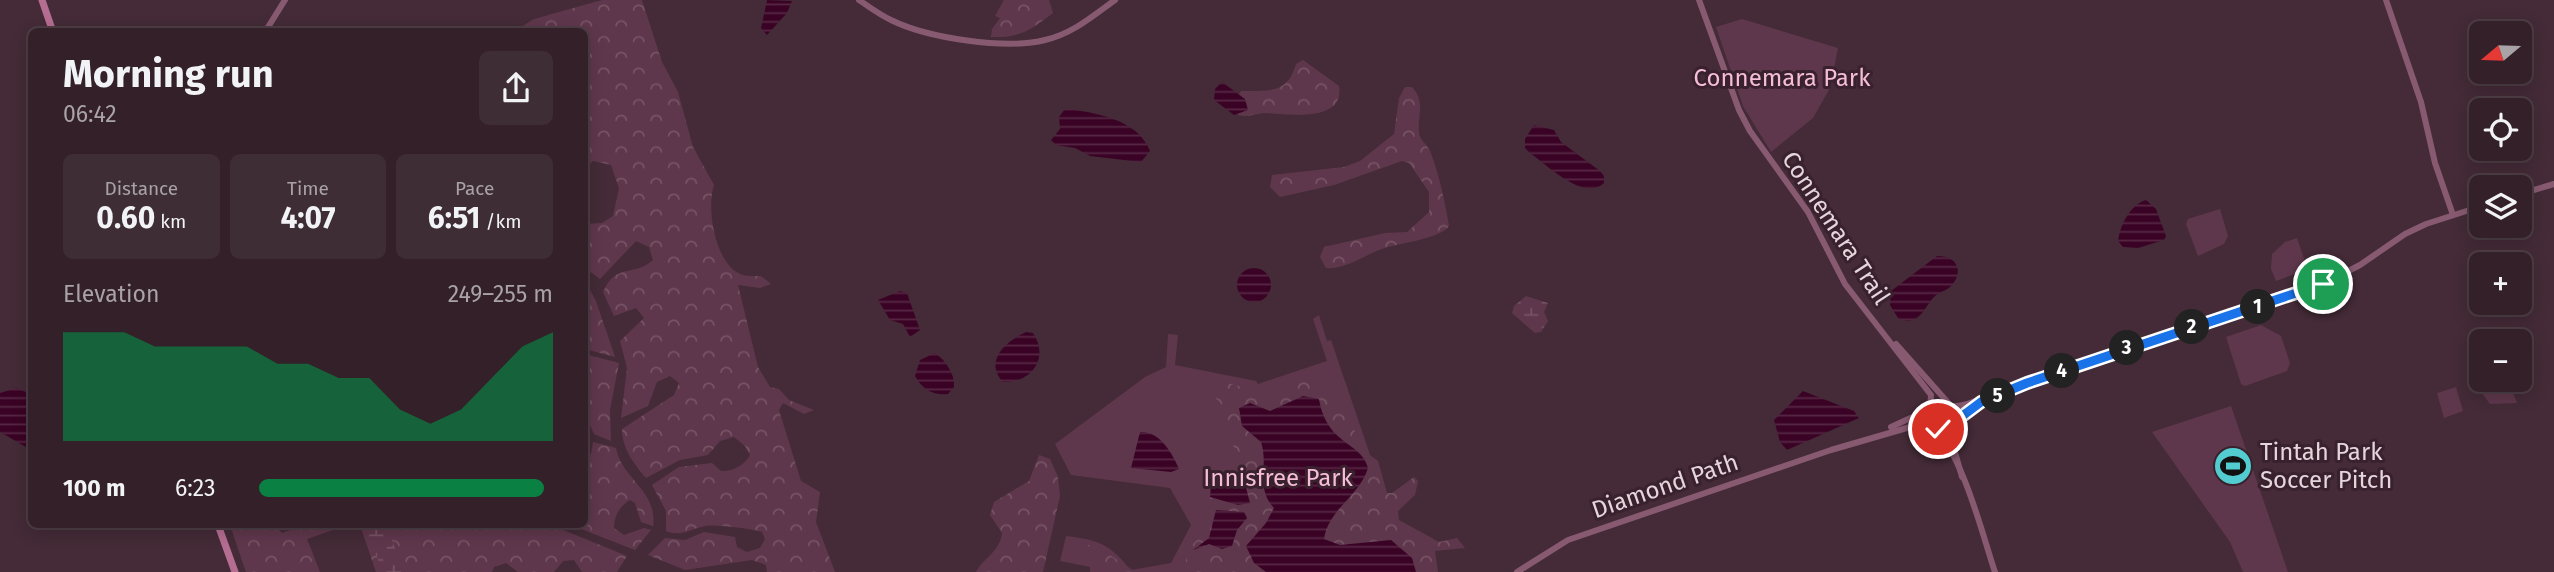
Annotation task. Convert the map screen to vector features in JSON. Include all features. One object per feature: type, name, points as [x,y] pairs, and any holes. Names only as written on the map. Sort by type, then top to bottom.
[{"type":"main road","points":[[42,0],[52,28]]},
{"type":"main road","points":[[219,528],[236,572]]},
{"type":"street","points":[[268,28],[285,0]]},
{"type":"street","points":[[859,0],[890,20],[908,27],[982,43],[1014,45],[1064,34],[1115,0]]},
{"type":"street","name":"Connemara Trail","points":[[1699,0],[1739,110],[1750,131],[1808,212],[1844,285],[1924,384],[1931,395],[1930,409]]},
{"type":"street","points":[[2386,0],[2421,102],[2435,163],[2453,215]]},
{"type":"street","points":[[2532,190],[2554,184]]},
{"type":"street","name":"Diamond Path","points":[[1831,450],[1909,421],[1941,404],[1963,406],[1986,394],[2027,383],[2317,287],[2360,265],[2405,234],[2469,210]]},
{"type":"street","name":"Connemara Trail","points":[[1875,323],[1919,366],[1947,405]]},
{"type":"street","name":"Diamond Path","points":[[1517,572],[1568,540],[1831,450],[1924,423],[1944,429],[1981,402],[2027,383]]},
{"type":"street","points":[[1947,405],[1953,413],[1949,436],[1958,453],[1962,477]]},
{"type":"street","points":[[1930,409],[1929,419],[1949,448],[1962,477],[1995,572]]},
{"type":"green space","points":[[602,0],[642,0],[662,62],[678,92],[693,147],[714,185],[712,220],[724,259],[742,275],[761,276],[771,284],[760,288],[738,285],[758,367],[770,387],[779,389],[789,400],[814,410],[804,414],[783,403],[779,410],[801,481],[820,492],[816,522],[835,572],[767,572],[766,565],[752,560],[685,570],[648,555],[665,538],[685,540],[704,532],[735,537],[737,547],[747,552],[760,548],[765,539],[762,532],[743,528],[705,526],[681,533],[666,531],[666,511],[652,485],[679,467],[712,463],[721,471],[729,470],[745,462],[750,455],[745,446],[734,437],[720,441],[708,455],[680,460],[646,478],[626,449],[622,429],[674,395],[679,383],[670,376],[657,382],[648,406],[621,418],[627,368],[620,341],[644,318],[636,308],[614,316],[603,292],[608,283],[620,273],[639,268],[653,260],[649,247],[636,241],[600,279],[588,270],[588,224],[602,223],[613,216],[619,188],[611,165],[593,161],[588,165],[588,28],[519,28],[534,19]]},
{"type":"green space","points":[[1004,0],[1049,0],[1053,13],[1025,32],[991,37],[992,29],[1000,18],[995,16]]},
{"type":"green space","name":"Connemara Park","points":[[1742,19],[1838,48],[1830,88],[1813,118],[1771,152],[1743,106],[1716,27]]},
{"type":"green space","points":[[1303,60],[1339,86],[1338,98],[1333,106],[1313,114],[1238,115],[1236,100],[1241,91],[1268,90],[1282,86],[1288,81],[1296,64]]},
{"type":"green space","points":[[1405,87],[1412,87],[1419,98],[1420,136],[1433,160],[1449,226],[1430,237],[1380,249],[1350,264],[1326,268],[1320,257],[1324,247],[1385,233],[1407,232],[1429,212],[1429,192],[1409,163],[1402,161],[1334,185],[1280,197],[1270,187],[1272,175],[1344,167],[1360,161],[1394,134],[1399,98]]},
{"type":"green space","points":[[2220,209],[2228,236],[2224,244],[2198,256],[2186,224],[2188,219]]},
{"type":"green space","points":[[2297,238],[2307,267],[2276,281],[2271,269],[2272,254],[2285,242]]},
{"type":"green space","points":[[588,286],[596,301],[615,357],[588,350]]},
{"type":"green space","points":[[1526,296],[1548,303],[1544,312],[1548,321],[1541,332],[1535,333],[1512,313],[1514,306]]},
{"type":"green space","name":"Innisfree Park","points":[[1319,315],[1327,341],[1331,340],[1410,572],[1090,572],[1090,567],[1060,561],[1066,536],[1103,545],[1131,570],[1171,563],[1191,525],[1170,488],[1071,475],[1055,444],[1145,377],[1166,367],[1168,334],[1178,335],[1175,365],[1256,381],[1258,384],[1327,361],[1313,319]]},
{"type":"green space","points":[[2261,325],[2281,336],[2290,363],[2287,371],[2245,386],[2241,384],[2226,337]]},
{"type":"green space","points":[[588,355],[619,363],[610,410],[611,441],[594,434],[588,421]]},
{"type":"green space","points":[[1317,375],[1323,377],[1342,404],[1364,451],[1378,461],[1387,493],[1392,493],[1414,477],[1418,481],[1415,495],[1398,511],[1399,520],[1439,542],[1457,538],[1465,548],[1435,551],[1438,572],[1187,572],[1188,551],[1207,523],[1206,485],[1234,473],[1239,466],[1222,405],[1210,392],[1210,387],[1233,384],[1271,401]]},
{"type":"green space","points":[[2456,387],[2463,411],[2444,418],[2437,393]]},
{"type":"green space","points":[[2481,392],[2513,392],[2517,403],[2490,404]]},
{"type":"green space","points":[[2231,406],[2288,572],[2243,572],[2230,542],[2152,432]]},
{"type":"green space","points":[[593,442],[616,448],[619,459],[650,503],[653,526],[641,522],[635,503],[630,500],[616,516],[614,528],[624,535],[644,528],[651,530],[635,550],[579,528],[588,528],[588,454],[591,454]]},
{"type":"green space","points":[[1039,455],[1050,459],[1058,477],[1060,496],[1043,572],[976,572],[1001,539],[1002,533],[990,515],[994,502],[1029,481]]},
{"type":"green space","points":[[231,528],[278,528],[282,533],[296,528],[338,528],[307,539],[320,572],[246,572]]},
{"type":"green space","points":[[361,528],[558,528],[627,556],[617,572],[582,572],[574,560],[563,561],[554,572],[518,572],[506,563],[494,567],[492,572],[376,572]]},
{"type":"green space","points":[[365,528],[387,528],[404,572],[383,572]]},
{"type":"green space","points":[[1082,545],[1097,547],[1139,572],[1098,572],[1097,567],[1084,557]]},
{"type":"shaded area","points":[[767,0],[792,1],[787,13],[767,35],[761,28]]},
{"type":"shaded area","points":[[1222,82],[1245,99],[1248,110],[1234,115],[1214,100],[1215,89]]},
{"type":"shaded area","points":[[1065,109],[1101,115],[1125,124],[1136,131],[1150,151],[1141,162],[1090,156],[1075,148],[1056,145],[1051,140],[1060,129],[1059,117]]},
{"type":"shaded area","points":[[1534,125],[1554,130],[1561,142],[1600,171],[1604,176],[1604,183],[1596,188],[1576,185],[1530,153],[1525,148],[1525,139]]},
{"type":"shaded area","points":[[2146,200],[2156,209],[2166,236],[2164,240],[2138,248],[2123,247],[2118,241],[2124,222],[2135,206]]},
{"type":"shaded area","points":[[1937,256],[1949,258],[1956,264],[1956,279],[1950,287],[1935,296],[1915,319],[1898,318],[1890,305],[1891,291]]},
{"type":"shaded area","points":[[1254,268],[1266,273],[1271,285],[1266,297],[1254,302],[1242,297],[1237,285],[1242,273]]},
{"type":"shaded area","points":[[900,291],[907,293],[920,330],[910,337],[903,324],[890,320],[878,300]]},
{"type":"shaded area","points":[[1026,332],[1033,333],[1038,342],[1038,360],[1035,367],[1022,378],[1003,382],[997,374],[996,359],[1005,346]]},
{"type":"shaded area","points":[[935,353],[946,364],[953,377],[954,387],[948,394],[928,391],[915,376],[920,360]]},
{"type":"shaded area","points":[[17,388],[28,393],[26,447],[0,432],[0,393]]},
{"type":"shaded area","points":[[1803,391],[1854,411],[1859,418],[1787,450],[1780,442],[1774,420]]},
{"type":"shaded area","points":[[1303,396],[1319,399],[1329,426],[1359,452],[1368,468],[1358,487],[1332,519],[1324,539],[1340,545],[1391,540],[1412,558],[1416,572],[1266,572],[1254,563],[1246,546],[1266,523],[1274,508],[1265,493],[1261,442],[1242,426],[1239,408],[1250,403],[1270,411]]},
{"type":"shaded area","points":[[1140,432],[1159,439],[1169,450],[1179,469],[1171,472],[1131,468]]},
{"type":"shaded area","points":[[1245,484],[1250,503],[1238,505],[1210,497],[1211,485],[1228,488]]},
{"type":"shaded area","points":[[1216,510],[1244,512],[1247,518],[1237,530],[1232,546],[1222,549],[1209,544],[1193,550],[1209,538]]},
{"type":"place","name":"Tintah Park Soccer Pitch","points":[[2233,466]]},
{"type":"route","points":[[1938,429],[1949,426],[1965,411],[1981,402],[2027,383],[2323,284]]}]
